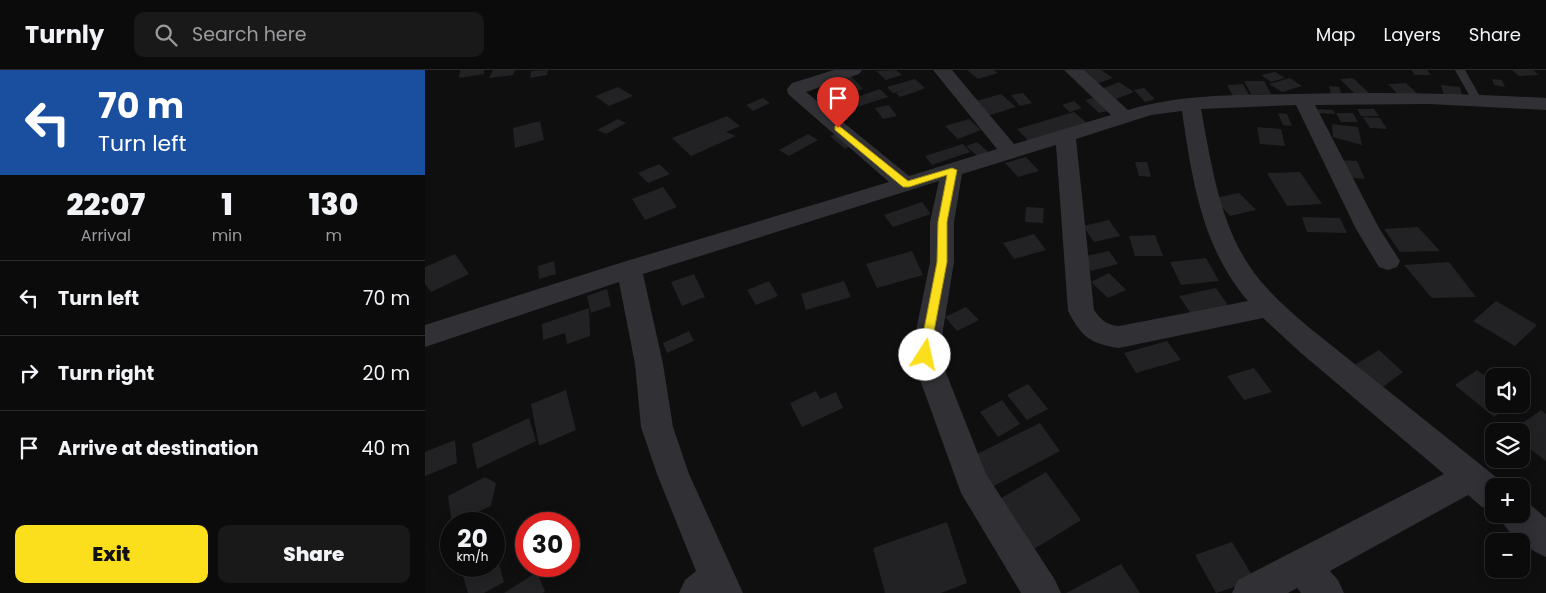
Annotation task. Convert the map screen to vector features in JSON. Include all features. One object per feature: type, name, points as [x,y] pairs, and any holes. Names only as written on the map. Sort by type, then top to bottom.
[{"type":"street","points":[[853,70],[799,87],[796,89],[797,94],[906,185]]},
{"type":"street","points":[[942,70],[1010,152]]},
{"type":"street","points":[[1073,70],[1124,116]]},
{"type":"street","points":[[1303,99],[1368,229],[1388,261]]},
{"type":"street","points":[[425,336],[629,269],[1148,110],[1191,104],[1303,99],[1477,100],[1546,104]]},
{"type":"street","points":[[1191,104],[1204,187],[1217,228],[1232,259],[1269,307],[1288,326],[1482,486],[1301,566],[1251,593]]},
{"type":"street","points":[[1065,135],[1081,311],[1089,326],[1103,335],[1119,336],[1269,307]]},
{"type":"street","points":[[952,170],[942,222],[942,262],[925,355],[973,482],[1042,593]]},
{"type":"street","points":[[629,269],[649,364],[657,427],[713,588]]},
{"type":"street","points":[[1526,523],[1546,540]]},
{"type":"street","points":[[1301,566],[1325,593]]},
{"type":"lane","points":[[1460,70],[1477,100]]},
{"type":"building","points":[[460,70],[484,70],[484,74],[459,78]]},
{"type":"building","points":[[493,70],[515,70],[513,75],[489,78]]},
{"type":"building","points":[[548,70],[547,75],[530,78],[531,71]]},
{"type":"building","points":[[896,70],[902,75],[886,80],[876,71]]},
{"type":"building","points":[[967,70],[994,70],[998,73],[978,79]]},
{"type":"building","points":[[1075,70],[1101,70],[1113,78],[1096,84]]},
{"type":"building","points":[[1411,70],[1427,70],[1431,75],[1415,75]]},
{"type":"building","points":[[1512,70],[1533,70],[1539,75],[1519,76]]},
{"type":"building","points":[[1275,72],[1285,78],[1271,82],[1261,75]]},
{"type":"building","points":[[851,76],[863,89],[835,97],[824,84]]},
{"type":"building","points":[[1290,78],[1302,86],[1282,92],[1269,84]]},
{"type":"building","points":[[1353,78],[1369,93],[1355,94],[1340,79]]},
{"type":"building","points":[[915,79],[925,88],[900,97],[896,93],[906,90],[893,93],[887,87]]},
{"type":"building","points":[[1492,79],[1502,80],[1505,87],[1494,85]]},
{"type":"building","points":[[1244,81],[1264,81],[1271,94],[1251,94]]},
{"type":"building","points":[[1119,82],[1134,92],[1116,99],[1101,89]]},
{"type":"building","points":[[1406,83],[1421,97],[1402,98],[1388,84]]},
{"type":"building","points":[[1243,84],[1250,97],[1234,98],[1227,85]]},
{"type":"building","points":[[1441,85],[1460,87],[1463,99],[1444,96]]},
{"type":"building","points":[[1329,86],[1339,87],[1343,98],[1332,97]]},
{"type":"building","points":[[618,87],[633,96],[609,106],[595,96]]},
{"type":"building","points":[[1144,88],[1155,99],[1145,102],[1134,90]]},
{"type":"building","points":[[880,89],[888,97],[848,110],[837,98],[857,92],[860,96]]},
{"type":"building","points":[[828,91],[834,97],[821,101],[816,95]]},
{"type":"building","points":[[1023,93],[1032,103],[1020,106],[1011,95]]},
{"type":"building","points":[[1001,94],[1016,107],[987,116],[973,102]]},
{"type":"building","points":[[1097,97],[1112,110],[1099,113],[1085,100]]},
{"type":"building","points":[[763,98],[770,103],[753,111],[746,105]]},
{"type":"building","points":[[1074,101],[1082,108],[1070,112],[1062,105]]},
{"type":"building","points":[[889,105],[897,116],[883,119],[875,108]]},
{"type":"building","points":[[842,109],[848,113],[834,119],[828,115]]},
{"type":"building","points":[[1314,109],[1333,110],[1335,114],[1316,113]]},
{"type":"building","points":[[1357,109],[1374,109],[1379,116],[1361,116]]},
{"type":"building","points":[[1074,112],[1088,124],[1030,142],[1017,129]]},
{"type":"building","points":[[1278,113],[1287,114],[1292,126],[1283,125]]},
{"type":"building","points":[[1336,113],[1353,113],[1358,122],[1341,122]]},
{"type":"building","points":[[727,116],[740,126],[726,132],[736,136],[691,156],[672,138]]},
{"type":"building","points":[[1363,117],[1380,118],[1387,129],[1370,128]]},
{"type":"building","points":[[618,119],[626,123],[606,134],[597,130]]},
{"type":"building","points":[[969,119],[981,130],[958,139],[945,126]]},
{"type":"building","points":[[540,121],[544,140],[515,148],[513,128]]},
{"type":"building","points":[[1332,124],[1358,127],[1362,145],[1333,137]]},
{"type":"building","points":[[1257,127],[1281,129],[1285,146],[1260,144]]},
{"type":"building","points":[[840,132],[855,144],[845,149],[830,136]]},
{"type":"building","points":[[808,134],[818,140],[789,156],[779,150]]},
{"type":"building","points":[[977,142],[992,155],[981,159],[966,146]]},
{"type":"building","points":[[963,144],[970,152],[932,165],[925,156]]},
{"type":"building","points":[[1026,157],[1039,171],[1018,177],[1005,163]]},
{"type":"building","points":[[1337,160],[1357,161],[1365,179],[1344,177]]},
{"type":"building","points":[[1135,162],[1147,162],[1151,177],[1139,176]]},
{"type":"building","points":[[659,164],[670,174],[648,183],[638,173]]},
{"type":"building","points":[[1300,172],[1322,204],[1287,206],[1267,173]]},
{"type":"building","points":[[663,187],[677,207],[645,220],[632,199]]},
{"type":"building","points":[[1239,193],[1256,210],[1230,216],[1214,198]]},
{"type":"building","points":[[922,202],[931,214],[893,227],[884,215]]},
{"type":"building","points":[[1026,207],[1044,208],[1043,223],[1025,222]]},
{"type":"building","points":[[1302,217],[1340,218],[1347,233],[1307,232]]},
{"type":"building","points":[[1109,220],[1120,236],[1094,242],[1083,226]]},
{"type":"building","points":[[1418,227],[1440,251],[1400,252],[1384,229]]},
{"type":"building","points":[[1034,234],[1046,250],[1014,259],[1003,243]]},
{"type":"building","points":[[1155,235],[1163,256],[1135,256],[1129,236]]},
{"type":"building","points":[[912,251],[923,275],[877,288],[866,264]]},
{"type":"building","points":[[1109,251],[1118,264],[1091,271],[1082,257]]},
{"type":"building","points":[[455,254],[469,274],[431,292],[425,284],[425,267]]},
{"type":"building","points":[[1206,258],[1219,281],[1181,285],[1170,262]]},
{"type":"building","points":[[554,261],[556,274],[539,279],[538,266]]},
{"type":"building","points":[[1449,262],[1476,297],[1432,298],[1404,265]]},
{"type":"building","points":[[1109,273],[1126,290],[1108,298],[1091,282]]},
{"type":"building","points":[[694,274],[705,297],[682,306],[671,282]]},
{"type":"building","points":[[769,281],[778,296],[756,305],[747,290]]},
{"type":"building","points":[[844,281],[851,297],[806,310],[801,294]]},
{"type":"building","points":[[1216,288],[1233,312],[1195,320],[1179,296]]},
{"type":"building","points":[[607,289],[611,306],[591,313],[587,296]]},
{"type":"building","points":[[1496,301],[1537,325],[1515,346],[1473,321]]},
{"type":"building","points":[[966,307],[979,320],[957,331],[945,317]]},
{"type":"building","points":[[589,308],[590,336],[567,344],[565,333],[543,340],[542,324]]},
{"type":"building","points":[[689,331],[694,341],[667,353],[663,343]]},
{"type":"building","points":[[1167,341],[1181,360],[1136,373],[1124,353]]},
{"type":"building","points":[[1379,350],[1403,372],[1380,389],[1353,366]]},
{"type":"building","points":[[1254,368],[1272,392],[1244,400],[1227,376]]},
{"type":"building","points":[[1477,370],[1485,376],[1485,410],[1455,385]]},
{"type":"building","points":[[1028,384],[1048,409],[1027,420],[1007,395]]},
{"type":"building","points":[[566,390],[576,430],[539,446],[531,404]]},
{"type":"building","points":[[816,391],[820,399],[836,392],[843,408],[802,427],[790,403]]},
{"type":"building","points":[[1002,400],[1020,424],[998,437],[980,412]]},
{"type":"building","points":[[1541,410],[1546,414],[1546,461],[1530,449],[1530,423],[1522,423]]},
{"type":"building","points":[[1489,413],[1500,413],[1494,417]]},
{"type":"building","points":[[529,418],[536,441],[477,469],[472,444]]},
{"type":"building","points":[[1040,423],[1060,451],[990,488],[971,457]]},
{"type":"building","points":[[455,440],[457,463],[425,476],[425,452]]},
{"type":"building","points":[[1046,472],[1081,520],[1031,551],[998,500]]},
{"type":"building","points":[[485,477],[496,483],[491,506],[478,512],[450,512],[448,496]]},
{"type":"building","points":[[947,522],[967,583],[941,593],[885,593],[873,548]]},
{"type":"building","points":[[1232,542],[1255,580],[1216,593],[1195,555]]},
{"type":"building","points":[[1121,564],[1140,593],[1066,593]]},
{"type":"building","points":[[463,577],[503,577],[504,582],[484,593],[468,593]]},
{"type":"building","points":[[529,577],[539,577],[545,591],[543,593],[504,593]]},
{"type":"route","points":[[838,128],[906,185],[952,170],[942,222],[942,262],[925,355]]}]
